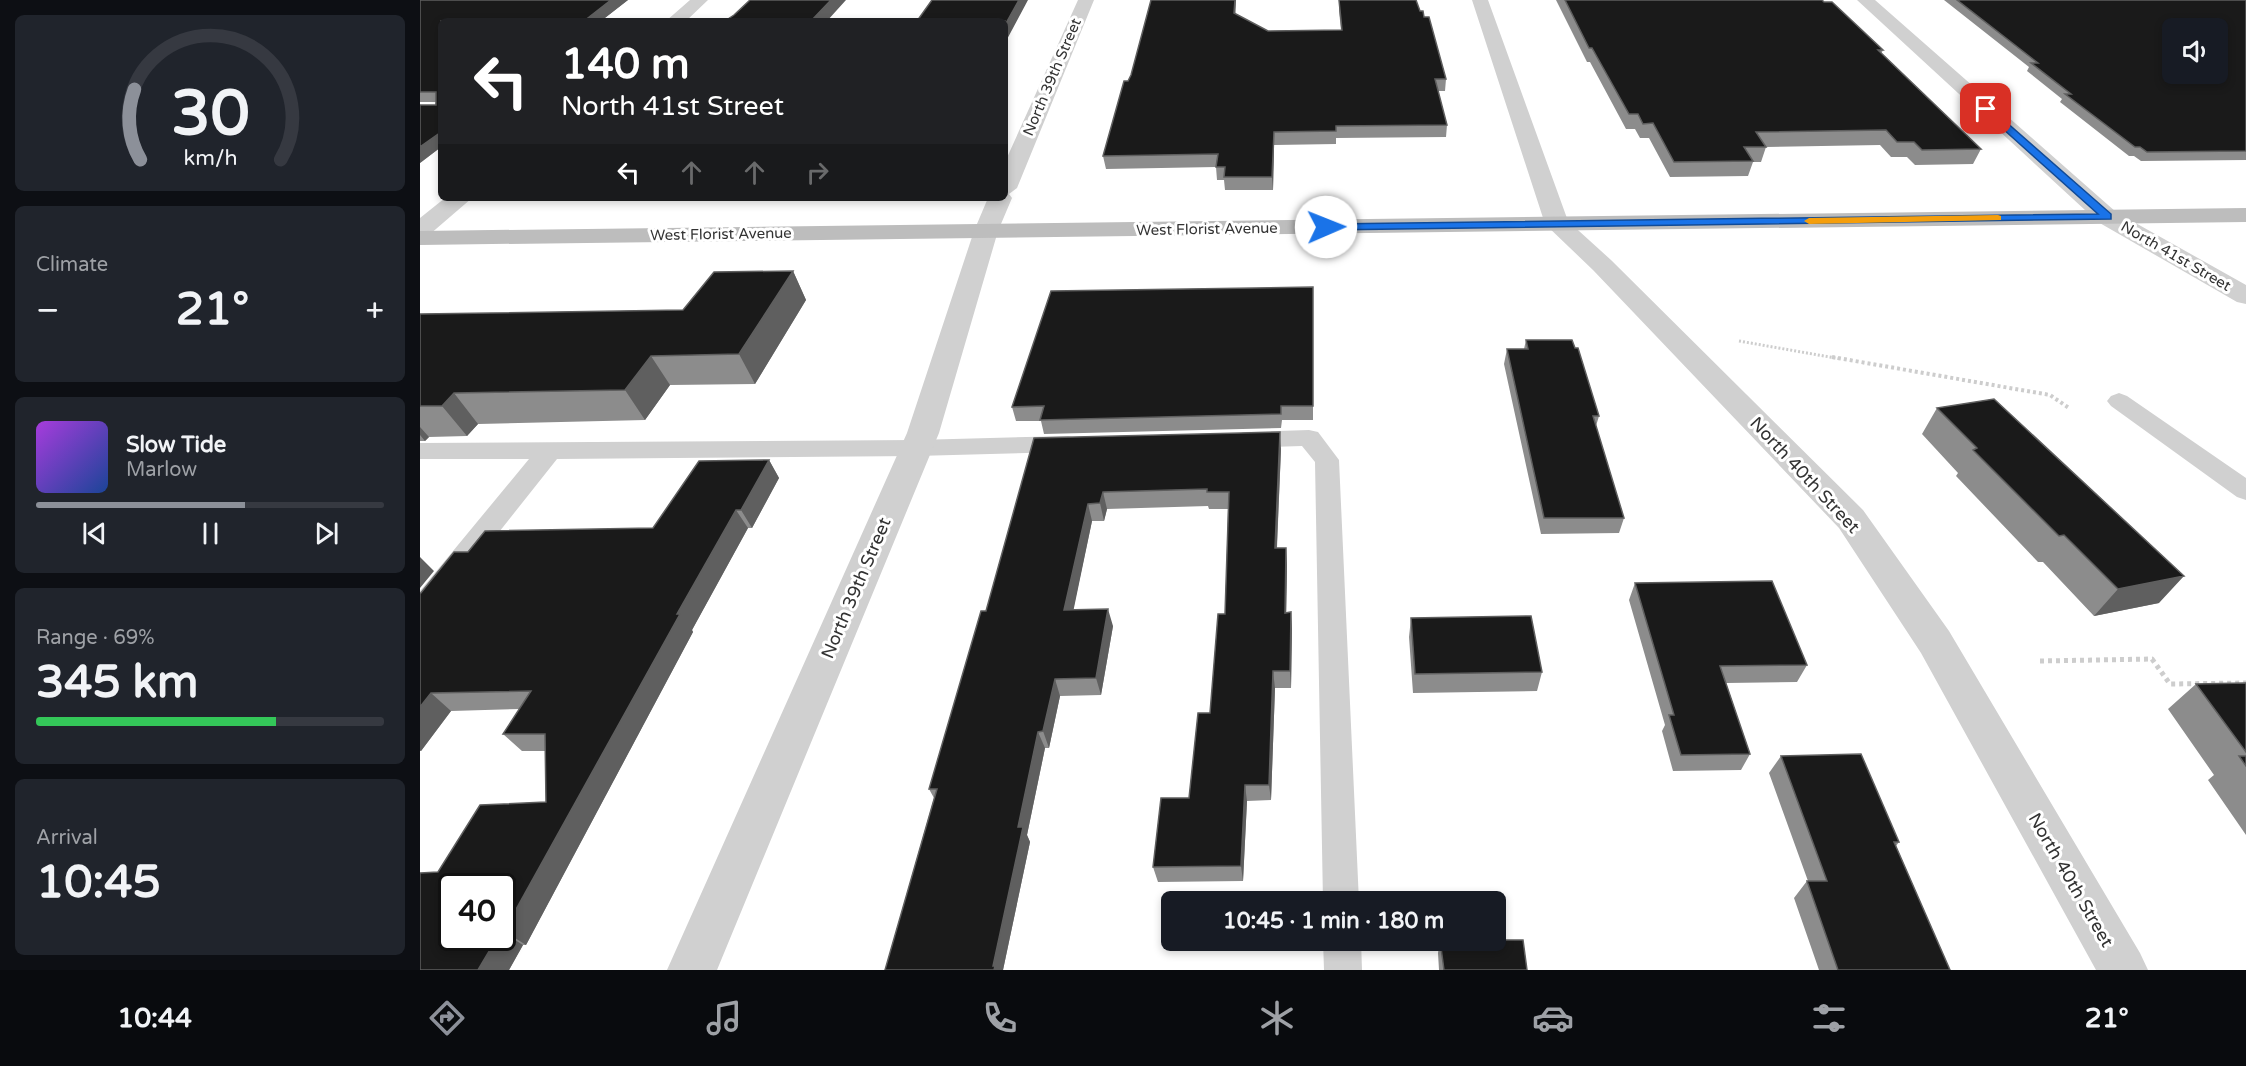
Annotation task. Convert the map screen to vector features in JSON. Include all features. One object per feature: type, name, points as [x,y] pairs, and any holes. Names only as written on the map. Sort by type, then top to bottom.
[{"type":"street","points":[[679,18],[700,0]]},
{"type":"street","name":"North 39th Street","points":[[1008,181],[1086,0]]},
{"type":"street","name":"North 40th Street","points":[[1480,0],[1557,224],[1602,265],[1851,519],[1935,642],[2123,970]]},
{"type":"street","name":"North 41st Street","points":[[1865,0],[2108,217],[2246,296]]},
{"type":"street","points":[[420,231],[456,201]]},
{"type":"street","name":"North 39th Street","points":[[693,970],[916,448],[986,231],[999,201]]},
{"type":"street","name":"West Florist Avenue","points":[[420,238],[2246,215]]},
{"type":"lane","points":[[2119,401],[2246,491]]},
{"type":"lane","points":[[1226,440],[1310,438],[1327,460],[1341,891]]},
{"type":"lane","points":[[420,451],[916,448],[1094,443]]},
{"type":"lane","points":[[420,611],[550,450]]},
{"type":"lane","points":[[1342,951],[1343,970]]},
{"type":"path","points":[[1739,340],[2050,395],[2069,408]]},
{"type":"path","points":[[2040,661],[2152,659],[2170,684],[2246,683]]},
{"type":"building","points":[[420,0],[611,0],[588,18],[438,18],[438,134],[420,147],[420,105],[436,105],[436,92],[420,92]]},
{"type":"building","points":[[750,0],[831,0],[814,18],[730,18]]},
{"type":"building","points":[[932,0],[1019,0],[1008,20],[919,18]]},
{"type":"building","points":[[1151,0],[1235,0],[1234,13],[1268,31],[1342,30],[1339,0],[1416,0],[1424,17],[1429,17],[1446,79],[1435,79],[1447,125],[1336,126],[1336,131],[1274,132],[1272,177],[1224,177],[1225,167],[1216,167],[1218,154],[1103,156],[1124,81],[1128,81],[1131,75]]},
{"type":"building","points":[[1565,0],[1822,0],[1832,2],[1883,50],[1878,50],[1981,149],[1922,150],[1914,142],[1897,142],[1886,130],[1756,132],[1766,147],[1744,147],[1753,161],[1674,162],[1653,123],[1643,124],[1638,114],[1629,114],[1592,48],[1589,48]]},
{"type":"building","points":[[1957,0],[2246,0],[2246,151],[2147,152],[2140,147],[2135,147],[2065,94],[2071,94],[2031,63],[2038,63]]},
{"type":"building","points":[[793,271],[739,354],[651,356],[625,390],[454,393],[442,406],[420,406],[420,314],[683,310],[714,272]]},
{"type":"building","points":[[1313,287],[1313,406],[1281,406],[1281,414],[1040,420],[1044,406],[1012,407],[1051,291]]},
{"type":"building","points":[[1526,340],[1572,340],[1575,348],[1578,348],[1599,416],[1593,416],[1624,518],[1544,518],[1507,349],[1528,349]]},
{"type":"building","points":[[1994,399],[2184,576],[2118,589],[2064,535],[2059,536],[1973,450],[1977,448],[1937,408]]},
{"type":"building","points":[[1280,432],[1275,548],[1286,548],[1285,613],[1291,612],[1290,671],[1273,671],[1269,785],[1245,785],[1241,866],[1153,867],[1161,798],[1189,798],[1198,713],[1210,713],[1218,614],[1225,614],[1229,492],[1207,492],[1207,489],[1103,492],[1100,503],[1088,504],[1064,610],[1108,609],[1096,678],[1055,679],[1043,731],[1038,732],[1018,827],[1023,827],[994,970],[885,970],[937,789],[929,789],[981,611],[986,611],[1034,438]]},
{"type":"building","points":[[769,460],[741,510],[736,510],[677,614],[680,614],[516,909],[516,873],[438,873],[438,951],[489,951],[478,970],[420,970],[420,873],[438,872],[480,805],[546,802],[545,734],[503,734],[531,691],[431,693],[420,707],[420,594],[454,552],[468,552],[485,531],[653,528],[699,461]]},
{"type":"building","points":[[1772,581],[1807,665],[1720,666],[1750,754],[1681,755],[1669,715],[1674,715],[1635,583]]},
{"type":"building","points":[[1531,616],[1542,672],[1415,674],[1411,618]]},
{"type":"building","points":[[2246,683],[2246,752],[2196,684]]},
{"type":"building","points":[[1861,754],[1899,842],[1894,842],[1950,970],[1838,970],[1807,881],[1827,881],[1781,756]]},
{"type":"building","points":[[2239,756],[2246,756],[2246,766]]},
{"type":"building","points":[[1506,940],[1523,940],[1527,970],[1444,970],[1441,951],[1506,951]]},
{"type":"slow traffic","points":[[1809,221],[1998,218]]},
{"type":"route","points":[[1326,227],[2108,217],[1986,109]]}]
